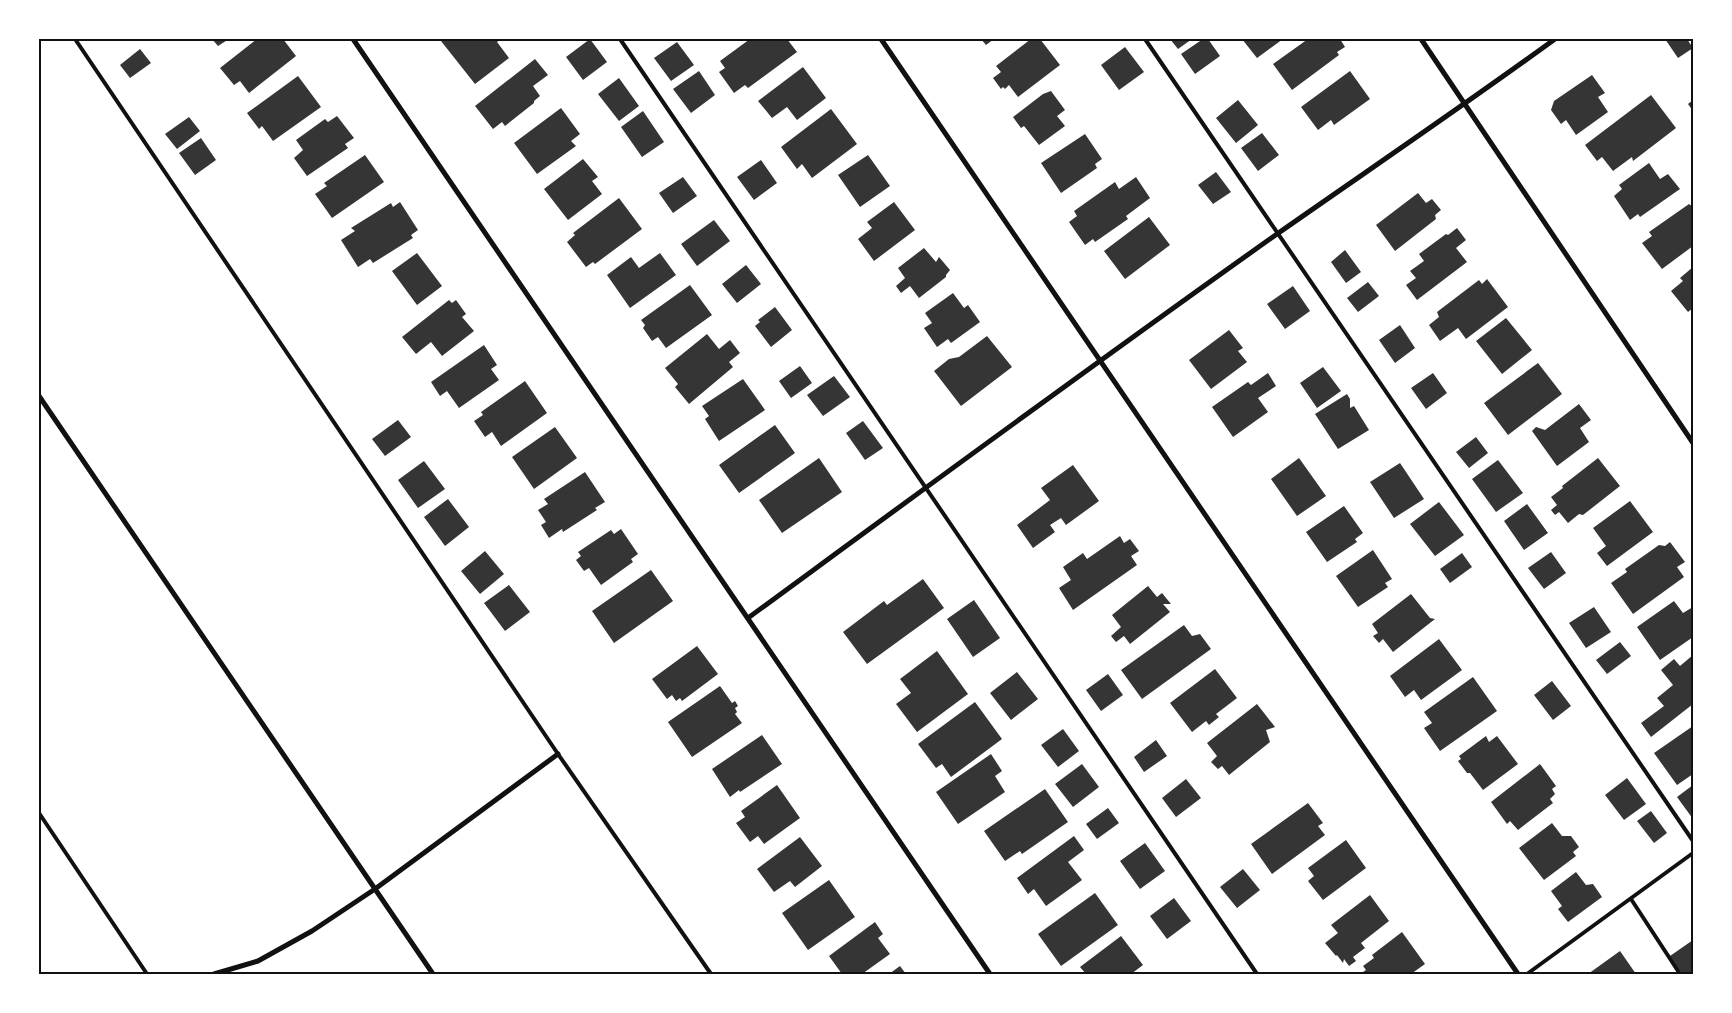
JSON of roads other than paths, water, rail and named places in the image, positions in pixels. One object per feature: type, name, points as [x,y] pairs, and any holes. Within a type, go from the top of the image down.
[{"type":"street","points":[[353,39],[990,974]]},
{"type":"street","points":[[881,39],[1518,974]]},
{"type":"street","points":[[1421,39],[1693,442]]},
{"type":"street","points":[[748,618],[1278,233],[1465,105],[1554,39]]},
{"type":"street","points":[[39,396],[433,974]]},
{"type":"street","points":[[214,974],[258,960],[312,931],[375,889],[558,754]]},
{"type":"lane","points":[[74,39],[558,754],[712,974]]},
{"type":"lane","points":[[620,39],[1257,974]]},
{"type":"lane","points":[[1145,39],[1693,841]]},
{"type":"lane","points":[[39,813],[147,974]]},
{"type":"lane","points":[[1527,974],[1693,853]]},
{"type":"lane","points":[[1631,899],[1680,974]]}]
